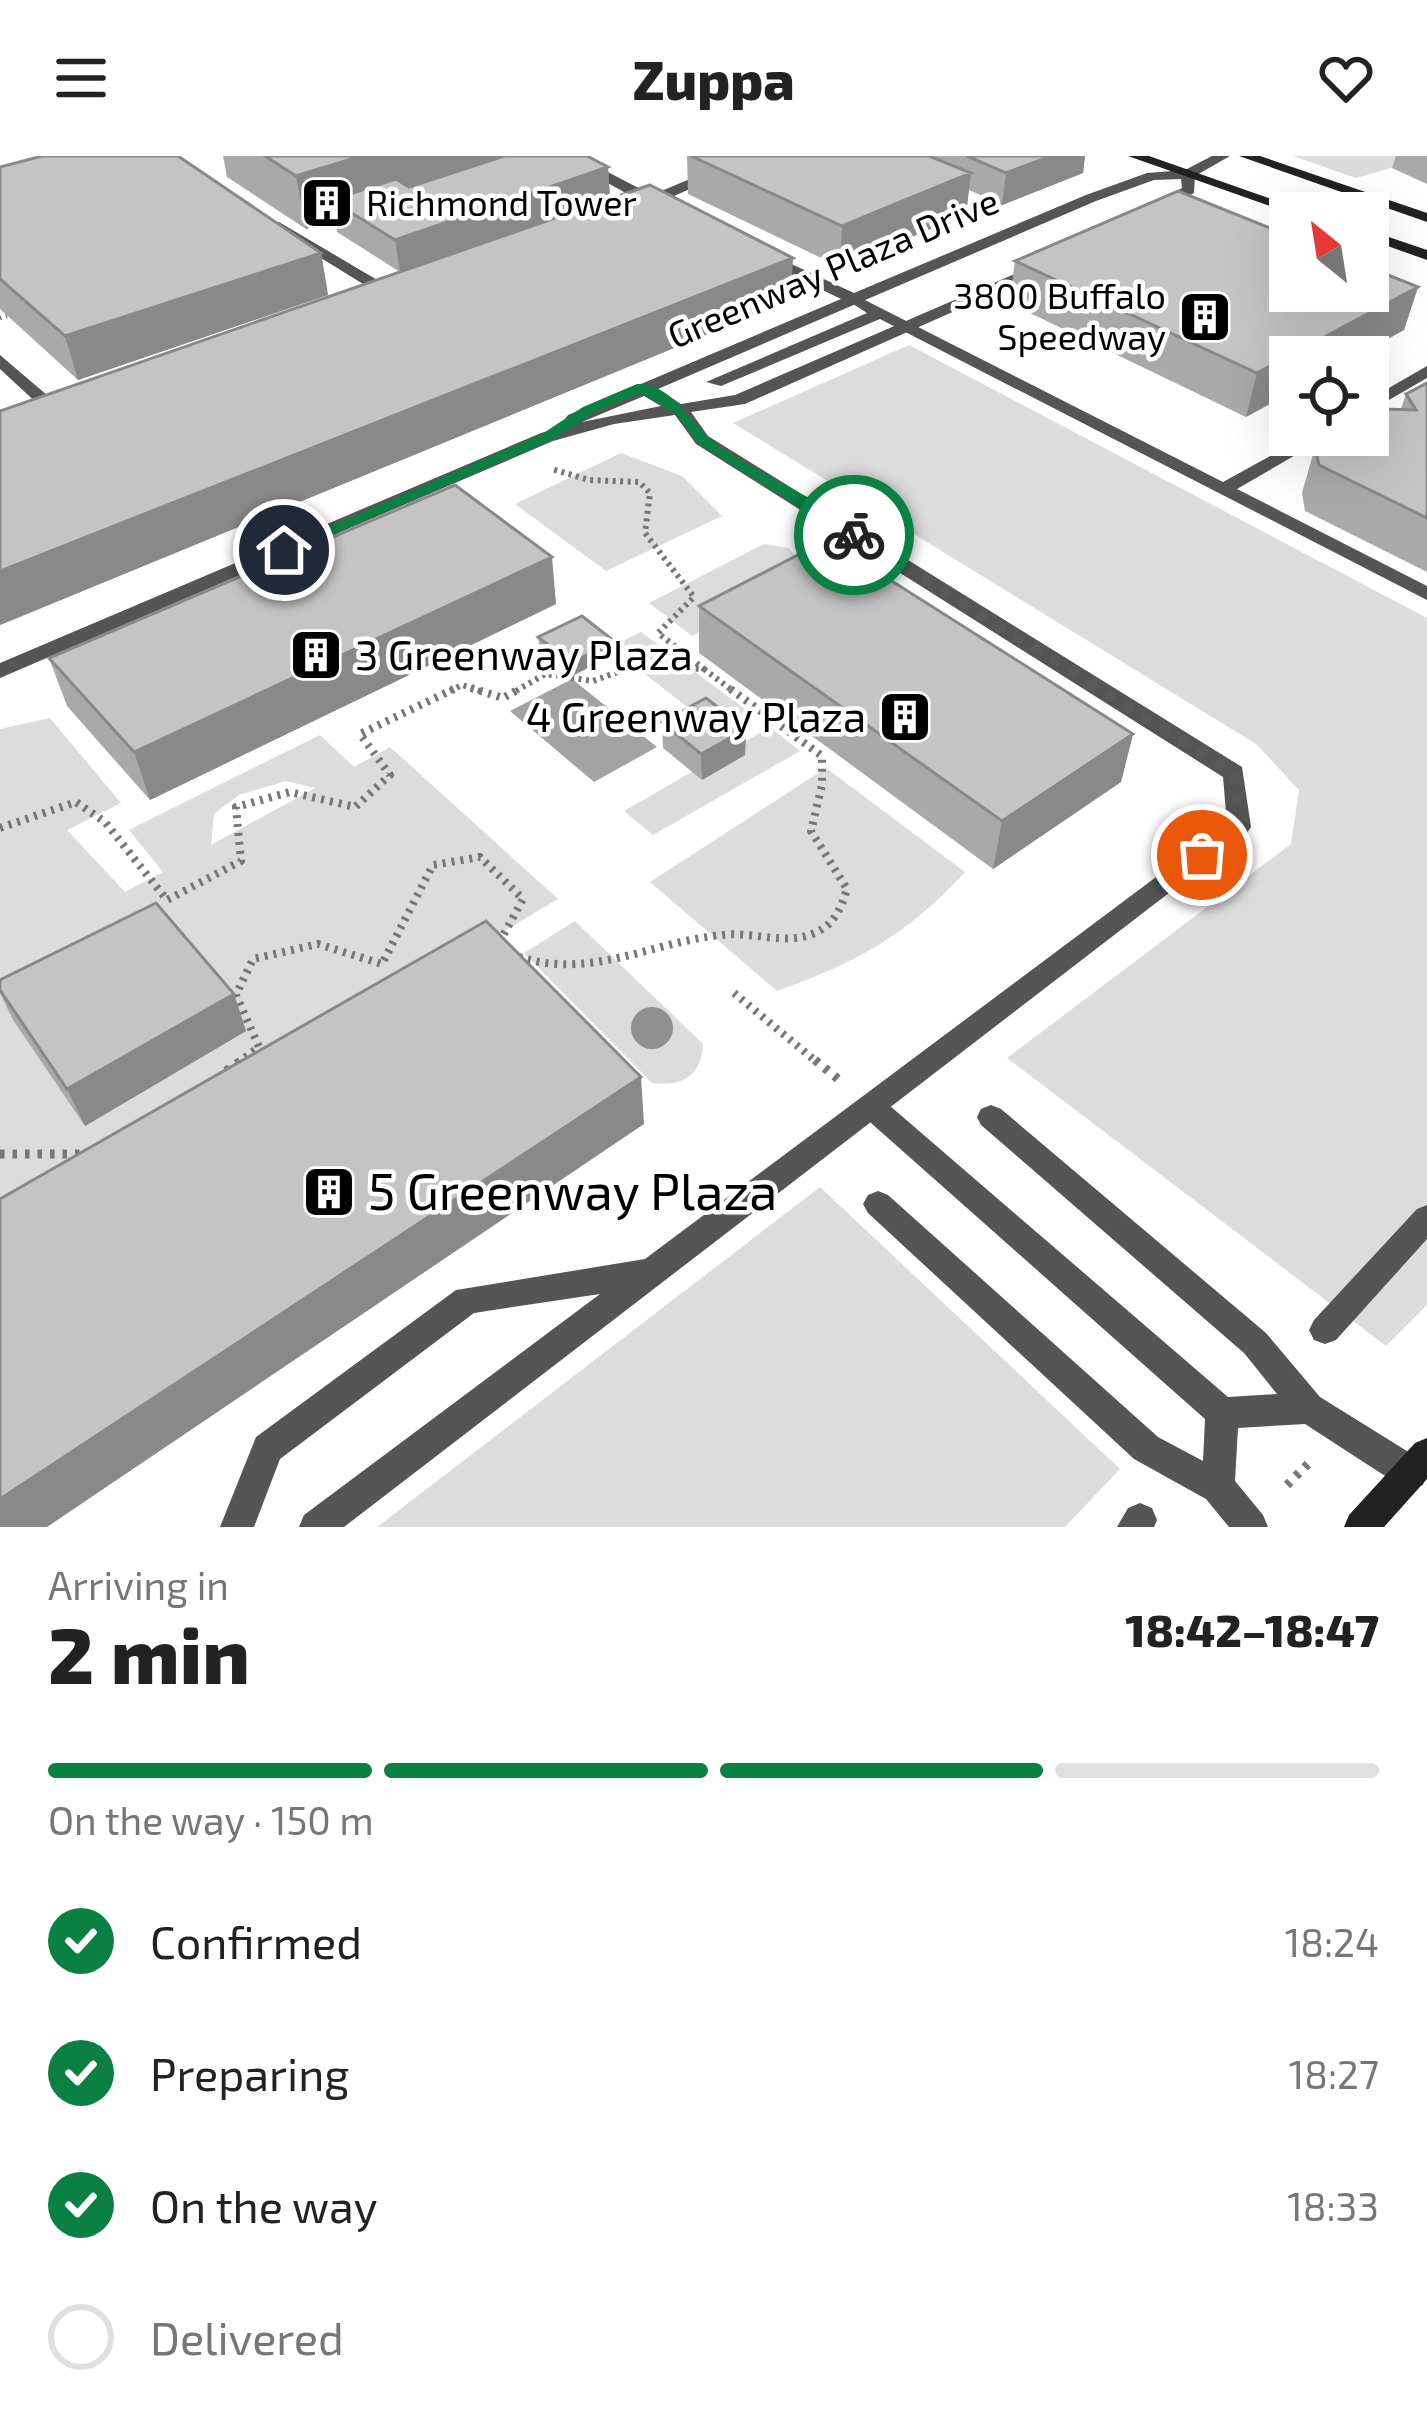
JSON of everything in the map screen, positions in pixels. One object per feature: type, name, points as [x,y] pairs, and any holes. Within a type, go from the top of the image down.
[{"type":"main road","points":[[1136,156],[1269,201]]},
{"type":"main road","points":[[1246,156],[1427,218]]},
{"type":"main road","points":[[1389,241],[1427,255]]},
{"type":"main road","points":[[1361,1527],[1419,1464]]},
{"type":"street","points":[[566,156],[674,212]]},
{"type":"street","points":[[632,215],[709,167],[756,156]]},
{"type":"street","name":"Greenway Plaza Drive","points":[[547,437],[588,410],[1090,198],[1152,176],[1187,174],[1223,156]]},
{"type":"street","name":"Greenway Plaza Drive","points":[[1148,219],[1164,202],[1189,190],[1187,174]]},
{"type":"street","points":[[260,214],[395,297]]},
{"type":"street","points":[[756,253],[1427,594]]},
{"type":"street","name":"Greenway Plaza Drive","points":[[547,437],[613,419],[739,400],[1061,259]]},
{"type":"street","points":[[373,305],[417,289]]},
{"type":"street","points":[[715,382],[880,313]]},
{"type":"street","points":[[0,360],[64,418]]},
{"type":"street","points":[[1389,394],[1427,371]]},
{"type":"street","name":"Greenway Plaza Drive","points":[[642,387],[682,412],[702,440],[1234,773],[1239,826],[872,1107]]},
{"type":"street","points":[[42,426],[86,410]]},
{"type":"street","points":[[0,671],[92,633],[181,615],[284,571],[325,553],[357,519],[547,437]]},
{"type":"street","points":[[1222,490],[1283,456]]},
{"type":"street","points":[[316,1527],[872,1107],[1222,1413],[1310,1408]]},
{"type":"street","points":[[991,1117],[1255,1343],[1310,1408],[1419,1464]]},
{"type":"street","points":[[878,1204],[1146,1448],[1218,1487],[1252,1527]]},
{"type":"street","points":[[1325,1330],[1427,1218]]},
{"type":"street","points":[[237,1527],[268,1448],[467,1300],[653,1271]]},
{"type":"street","points":[[1218,1487],[1222,1413]]},
{"type":"path","points":[[215,1079],[259,1047],[236,995],[253,958],[318,944],[382,964],[433,865],[480,856],[523,899],[497,947],[536,965],[606,968],[660,948],[727,934],[788,940],[816,933],[838,916],[848,889],[811,831],[822,785],[822,756],[658,633],[694,597],[645,533],[650,494],[639,482],[589,480],[550,468]]},
{"type":"path","points":[[0,828],[46,808],[76,802],[106,822],[166,900],[241,861],[236,807],[290,792],[355,807],[390,775],[360,734],[445,692],[462,685],[503,698],[544,674],[593,681],[634,665],[704,669]]},
{"type":"path","points":[[734,993],[872,1107]]},
{"type":"path","points":[[0,1154],[81,1155],[101,1144]]},
{"type":"path","points":[[1287,1486],[1312,1460]]},
{"type":"shaded area","points":[[1293,156],[1427,156],[1427,158],[1356,178]]},
{"type":"shaded area","points":[[909,345],[1427,618],[1427,1305],[1386,1346],[1007,1058],[1291,844],[1299,790],[1256,744],[733,423]]},
{"type":"shaded area","points":[[621,453],[682,476],[722,516],[606,571],[515,504]]},
{"type":"shaded area","points":[[764,544],[789,548],[807,573],[692,636],[649,603]]},
{"type":"shaded area","points":[[641,632],[749,712],[717,730],[610,647]]},
{"type":"shaded area","points":[[572,679],[657,747],[594,782],[510,711]]},
{"type":"shaded area","points":[[50,718],[121,803],[67,830],[125,892],[163,872],[129,830],[320,735],[354,767],[390,747],[558,899],[0,1232],[0,729]],"holes":[[[286,781],[315,788],[211,845],[214,814],[239,795]]]},
{"type":"shaded area","points":[[770,727],[800,751],[653,835],[624,811]]},
{"type":"shaded area","points":[[826,768],[965,872],[922,914],[879,945],[777,991],[650,882]]},
{"type":"shaded area","points":[[575,921],[703,1044],[699,1064],[689,1077],[652,1083],[524,953]]},
{"type":"shaded area","points":[[820,1187],[1120,1469],[1065,1527],[377,1527]]},
{"type":"building","points":[[42,156],[178,156],[321,253],[65,336],[0,279],[0,167]]},
{"type":"building","points":[[265,156],[361,156],[296,176]]},
{"type":"building","points":[[504,156],[587,156],[608,167],[395,240],[331,200],[396,179],[409,187]]},
{"type":"building","points":[[691,156],[929,156],[971,173],[842,226]]},
{"type":"building","points":[[967,156],[1051,156],[1006,173]]},
{"type":"building","points":[[650,185],[793,258],[0,571],[0,411]]},
{"type":"building","points":[[1178,191],[1269,228],[1269,312],[1371,312],[1326,336],[1269,336],[1269,367],[1257,373],[1015,261]]},
{"type":"building","points":[[1389,275],[1418,287],[1389,302]]},
{"type":"building","points":[[1427,383],[1427,518],[1319,465],[1317,456],[1389,456],[1389,409],[1416,410],[1406,394]]},
{"type":"building","points":[[455,485],[552,557],[134,752],[49,658]]},
{"type":"building","name":"4 Greenway Plaza","points":[[827,540],[1133,734],[1002,821],[699,606]]},
{"type":"building","points":[[582,616],[614,641],[571,663],[538,637]]},
{"type":"building","points":[[706,698],[746,729],[701,754],[662,722]]},
{"type":"building","points":[[156,903],[234,994],[67,1089],[0,990],[0,980]]},
{"type":"building","name":"5 Greenway Plaza","points":[[486,921],[641,1077],[0,1499],[0,1199]]},
{"type":"way so far","points":[[854,535],[1234,773],[1239,826],[1202,855]]},
{"type":"place","name":"Richmond Tower","points":[[327,203]]},
{"type":"place","name":"3800 Buffalo Speedway","points":[[1205,317]]},
{"type":"place","name":"3 Greenway Plaza","points":[[316,655]]},
{"type":"place","name":"4 Greenway Plaza","points":[[905,717]]},
{"type":"place","name":"5 Greenway Plaza","points":[[329,1192]]},
{"type":"route","points":[[284,550],[547,437],[588,410],[642,387],[682,412],[702,440],[854,535]]}]
